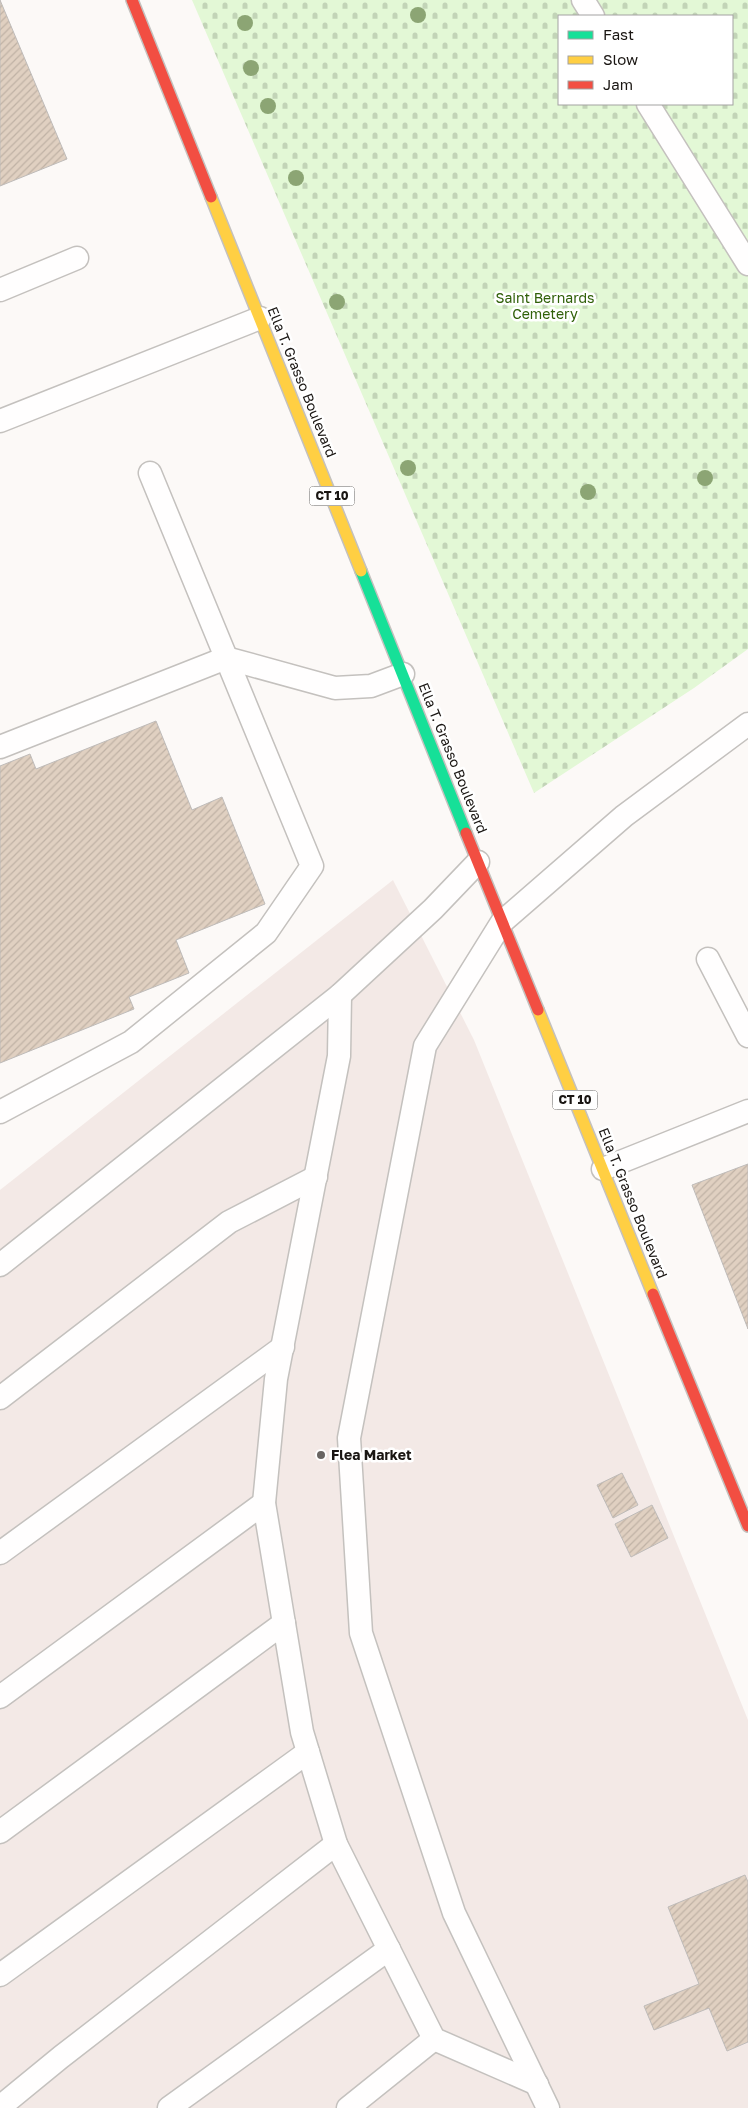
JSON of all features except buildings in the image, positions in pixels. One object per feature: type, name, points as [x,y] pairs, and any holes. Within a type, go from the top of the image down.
[{"type":"main road","name":"Ella T. Grasso Boulevard","points":[[132,0],[502,922],[748,1526]]},
{"type":"lane","points":[[582,0],[592,15]]},
{"type":"lane","points":[[649,105],[748,264]]},
{"type":"lane","points":[[0,290],[77,258]]},
{"type":"lane","points":[[0,421],[260,318]]},
{"type":"lane","points":[[0,1112],[131,1042],[266,934],[312,866],[150,473]]},
{"type":"lane","points":[[0,748],[226,658],[335,688],[371,686],[402,674]]},
{"type":"lane","points":[[548,2108],[454,1913],[361,1633],[349,1438],[425,1046],[502,922],[624,816],[748,724]]},
{"type":"lane","points":[[0,1265],[340,995],[433,909],[478,862]]},
{"type":"lane","points":[[708,959],[748,1036]]},
{"type":"lane","points":[[340,995],[339,1056],[276,1379],[264,1503],[302,1732],[336,1844],[434,2039],[537,2084]]},
{"type":"lane","points":[[603,1169],[748,1111]]},
{"type":"lane","points":[[0,1398],[229,1222],[316,1177]]},
{"type":"lane","points":[[0,1554],[283,1347]]},
{"type":"lane","points":[[0,1697],[264,1503]]},
{"type":"lane","points":[[0,1832],[284,1623]]},
{"type":"lane","points":[[0,1975],[308,1752]]},
{"type":"lane","points":[[0,2107],[61,2057],[336,1844]]},
{"type":"lane","points":[[169,2108],[389,1950]]},
{"type":"lane","points":[[348,2108],[434,2039]]},
{"type":"shaded area","name":"Flea Market","points":[[393,880],[474,1040],[748,1720],[748,2108],[0,2108],[0,1190]]},
{"type":"green space","name":"Saint Bernards Cemetery","points":[[192,0],[748,0],[748,649],[694,688],[534,793]]},
{"type":"traffic: fast","points":[[361,571],[466,833]]},
{"type":"traffic: slow","points":[[211,197],[361,571]]},
{"type":"traffic: slow","points":[[538,1010],[653,1294]]},
{"type":"traffic: jam","points":[[132,0],[211,197]]},
{"type":"traffic: jam","points":[[466,833],[538,1010]]},
{"type":"traffic: jam","points":[[653,1294],[748,1526]]},
{"type":"place","name":"Flea Market","points":[[321,1455]]}]
